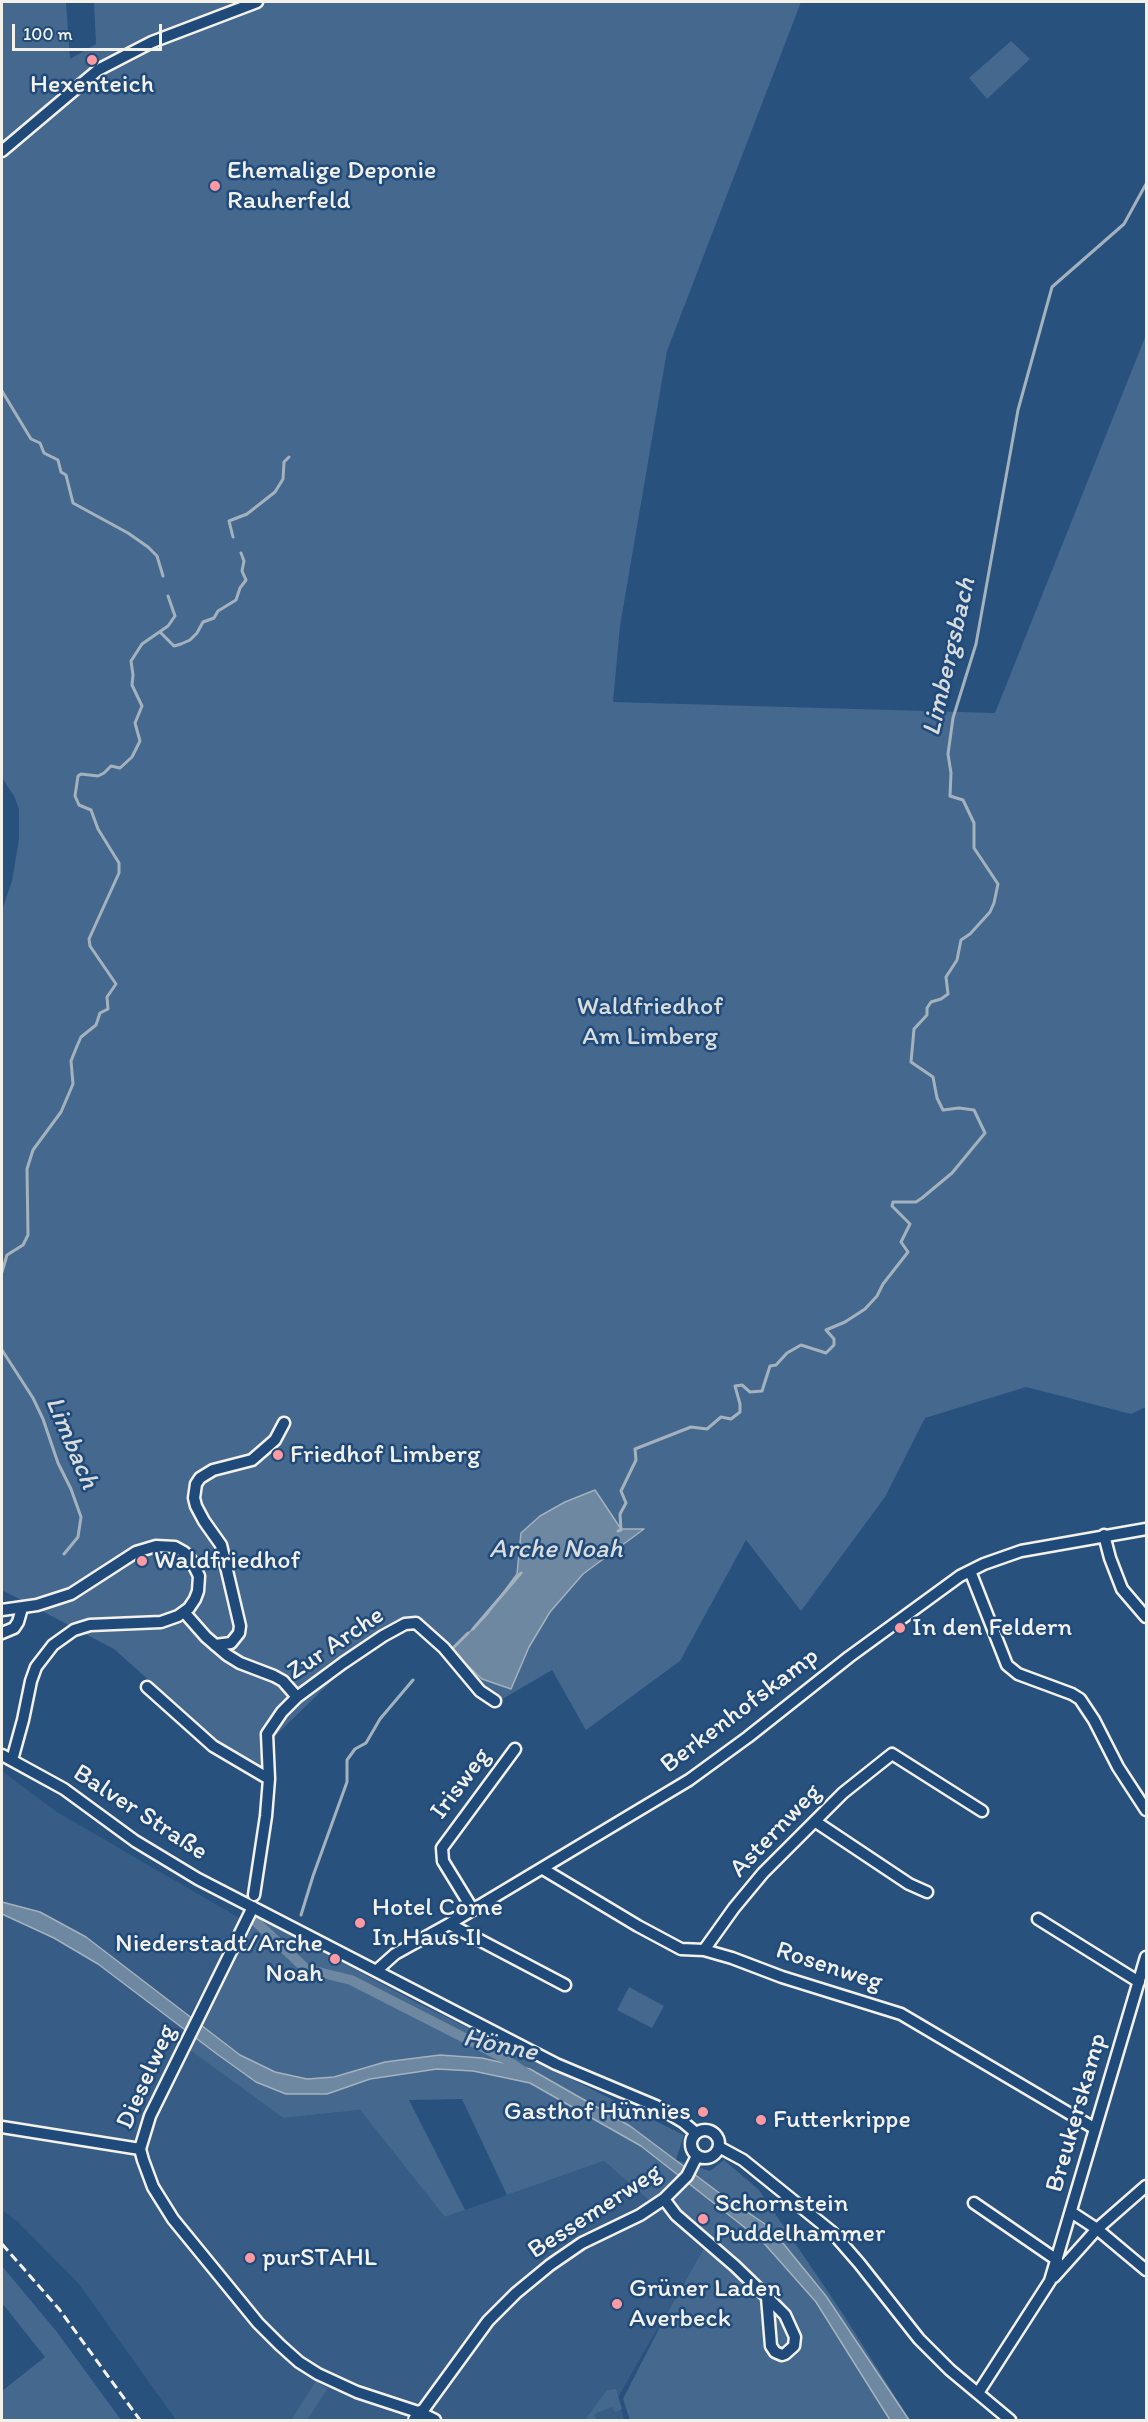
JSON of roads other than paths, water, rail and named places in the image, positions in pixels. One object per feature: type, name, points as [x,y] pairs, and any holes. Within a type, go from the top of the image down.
[{"type":"street","points":[[2,151],[98,70],[152,42],[257,2]]},
{"type":"street","points":[[215,1645],[231,1643],[239,1633],[240,1626],[221,1545],[196,1506],[194,1498],[196,1484],[200,1478],[214,1469],[252,1460],[275,1440],[284,1424]]},
{"type":"street","name":"Berkenhofskamp","points":[[376,1971],[395,1954],[543,1869],[689,1780],[858,1650],[938,1591],[970,1571],[1021,1551],[1146,1529]]},
{"type":"street","points":[[1104,1535],[1122,1589],[1146,1617]]},
{"type":"street","points":[[2,1610],[37,1605],[72,1594],[136,1552],[151,1547],[165,1546],[184,1552],[199,1576],[200,1584],[195,1599],[184,1612],[161,1622],[90,1625],[74,1630],[52,1645],[36,1667],[31,1681],[24,1720],[12,1760]]},
{"type":"street","points":[[970,1571],[1006,1665],[1018,1674],[1080,1699],[1094,1720],[1118,1767],[1146,1810]]},
{"type":"street","points":[[2,1633],[14,1628],[22,1608]]},
{"type":"street","points":[[184,1612],[215,1645],[240,1663],[283,1681],[297,1697]]},
{"type":"street","name":"Zur Arche","points":[[254,1895],[269,1779],[267,1734],[282,1712],[297,1697],[383,1636],[416,1623],[444,1647],[480,1691],[495,1701]]},
{"type":"street","points":[[147,1687],[213,1746],[269,1779]]},
{"type":"street","name":"Irisweg","points":[[473,1910],[443,1862],[442,1848],[515,1749]]},
{"type":"street","name":"Asternweg","points":[[704,1950],[763,1873],[843,1793],[892,1754],[982,1811]]},
{"type":"street","name":"Balver Straße","points":[[2,1755],[64,1789],[166,1862],[556,2064],[656,2106],[683,2122],[696,2133]]},
{"type":"street","points":[[816,1822],[909,1884],[927,1892]]},
{"type":"street","name":"Rosenweg","points":[[543,1869],[681,1949],[704,1950],[901,2014],[1094,2128]]},
{"type":"street","name":"Dieselweg","points":[[253,1908],[150,2116],[140,2149],[153,2187],[172,2219],[258,2323],[299,2362],[335,2382],[418,2417],[435,2421]]},
{"type":"street","points":[[1038,1919],[1139,1982]]},
{"type":"street","points":[[449,1924],[565,1985]]},
{"type":"street","name":"Breukerskamp","points":[[1050,2281],[1146,1958]]},
{"type":"street","points":[[2,2127],[140,2149]]},
{"type":"street","points":[[703,2130],[713,2132],[719,2141],[719,2147],[712,2156],[696,2158],[691,2141],[696,2133],[703,2130]]},
{"type":"street","points":[[719,2147],[742,2160],[832,2232],[860,2263],[919,2339],[1010,2421]]},
{"type":"street","name":"Bessemerweg","points":[[418,2417],[488,2321],[523,2287],[582,2243],[640,2215],[664,2199],[687,2176],[696,2158]]},
{"type":"street","name":"Breukerskamp","points":[[978,2393],[1050,2281],[1097,2229],[1146,2186]]},
{"type":"street","points":[[664,2199],[684,2222],[735,2266],[767,2296],[785,2315],[794,2332],[794,2346],[782,2355],[775,2352],[771,2346],[767,2296]]},
{"type":"street","points":[[974,2203],[1057,2260]]},
{"type":"street","points":[[1071,2212],[1097,2229],[1146,2270]]},
{"type":"water","name":"Arche Noah","points":[[595,1490],[621,1529],[644,1529],[583,1574],[550,1612],[529,1647],[511,1689],[482,1679],[451,1650],[486,1616],[517,1574],[521,1533],[540,1516],[565,1502]]},
{"type":"water","points":[[2,1902],[40,1912],[86,1937],[240,2055],[275,2072],[307,2079],[334,2077],[385,2062],[440,2055],[482,2058],[530,2069],[630,2126],[765,2224],[826,2296],[909,2420],[890,2420],[816,2302],[762,2241],[641,2146],[530,2083],[473,2071],[437,2069],[370,2079],[327,2094],[286,2094],[256,2082],[98,1964],[54,1938],[2,1914]]},
{"type":"waterway","name":"Limbergsbach","points":[[618,1531],[621,1530],[620,1514],[626,1503],[621,1491],[636,1460],[635,1449],[691,1427],[707,1429],[721,1417],[731,1419],[740,1412],[735,1386],[742,1385],[750,1392],[762,1391],[770,1366],[776,1365],[787,1353],[801,1345],[826,1353],[834,1345],[834,1339],[826,1330],[845,1322],[865,1309],[908,1252],[901,1242],[910,1224],[892,1206],[893,1202],[916,1202],[922,1198],[952,1173],[985,1133],[974,1110],[959,1108],[943,1110],[937,1098],[933,1077],[911,1062],[914,1029],[927,1015],[927,1008],[931,1002],[948,994],[946,977],[957,960],[961,940],[970,934],[990,912],[998,884],[974,848],[974,823],[963,800],[950,796],[951,773],[948,754],[953,718],[976,644],[1018,410],[1052,287],[1124,224],[1146,184]]},
{"type":"waterway","name":"Limbach","points":[[2,391],[31,439],[40,443],[44,453],[58,460],[61,472],[66,475],[73,503],[128,533],[148,547],[157,556],[163,576]]},
{"type":"waterway","points":[[233,537],[229,521],[247,514],[275,492],[283,479],[284,462],[289,457]]},
{"type":"waterway","points":[[160,632],[174,646],[181,644],[190,640],[203,622],[214,618],[218,611],[236,600],[246,580],[242,571],[244,561],[241,553]]},
{"type":"waterway","name":"Limbach","points":[[2,1272],[7,1255],[23,1245],[28,1235],[27,1169],[33,1150],[61,1112],[73,1084],[71,1061],[77,1046],[81,1037],[96,1025],[100,1013],[108,1009],[107,997],[116,984],[90,946],[89,939],[119,873],[119,863],[98,829],[91,810],[79,805],[75,796],[78,776],[81,774],[98,776],[111,766],[120,768],[132,757],[140,741],[135,723],[142,706],[132,685],[131,661],[142,644],[168,626],[175,616],[168,596]]},
{"type":"waterway","name":"Limbach","points":[[2,1350],[33,1398],[43,1419],[58,1463],[81,1517],[78,1537],[64,1554]]},
{"type":"waterway","name":"Limbergsbach","points":[[473,1629],[521,1573]]},
{"type":"waterway","name":"Limbergsbach","points":[[451,1650],[468,1633]]},
{"type":"waterway","name":"Limbergsbach","points":[[301,1915],[347,1782],[347,1760],[355,1749],[366,1743],[380,1719],[413,1680]]},
{"type":"waterway","name":"Hönne","points":[[255,1921],[306,1969],[351,1980],[504,2058],[527,2074]]},
{"type":"railway","points":[[2,2244],[59,2309],[140,2420]]},
{"type":"place","name":"Hexenteich","points":[[92,60]]},
{"type":"place","name":"Ehemalige Deponie Rauherfeld","points":[[215,186]]},
{"type":"place","name":"Friedhof Limberg","points":[[278,1455]]},
{"type":"place","name":"Waldfriedhof","points":[[142,1561]]},
{"type":"place","name":"In den Feldern","points":[[900,1628]]},
{"type":"place","name":"Hotel Come In Haus II","points":[[360,1923]]},
{"type":"place","name":"Niederstadt/Arche Noah","points":[[335,1959]]},
{"type":"place","name":"Gasthof Hünnies","points":[[703,2112]]},
{"type":"place","name":"Futterkrippe","points":[[761,2120]]},
{"type":"place","name":"Schornstein Puddelhammer","points":[[703,2219]]},
{"type":"place","name":"purSTAHL","points":[[250,2258]]},
{"type":"place","name":"Grüner Laden Averbeck","points":[[617,2304]]},
{"type":"park label","name":"Waldfriedhof Am Limberg","points":[[650,1022]]}]
